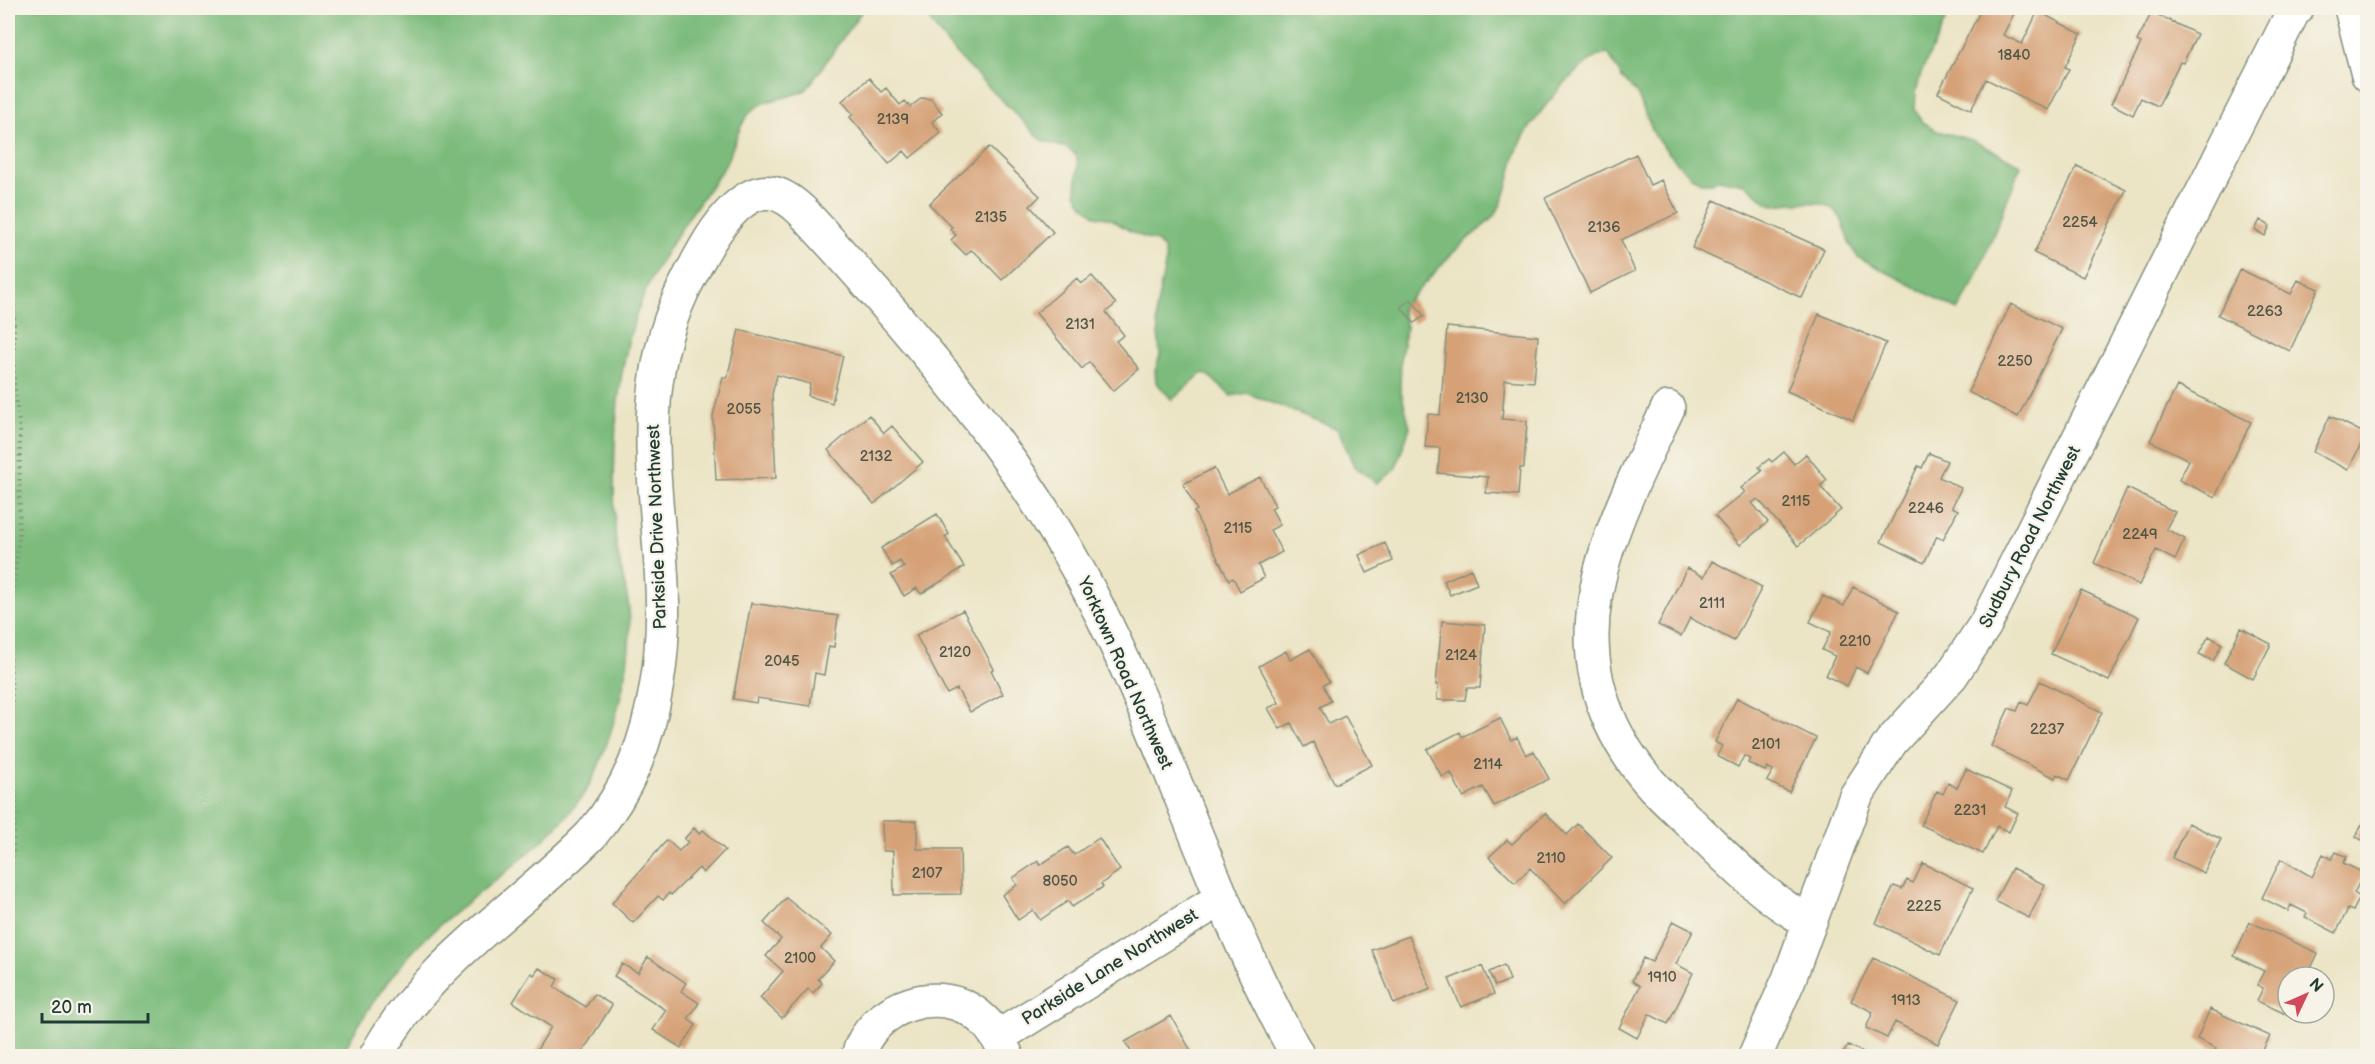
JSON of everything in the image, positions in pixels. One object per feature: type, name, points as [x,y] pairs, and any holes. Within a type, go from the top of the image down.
[{"type":"street","name":"Sudbury Road Northwest","points":[[1755,1056],[1779,1006],[1856,796],[1891,742],[1952,676],[1986,625],[2293,12],[2298,8]]},
{"type":"street","points":[[2351,8],[2367,75]]},
{"type":"street","name":"Yorktown Road Northwest","points":[[773,192],[790,200],[802,211],[926,354],[989,431],[1041,509],[1087,586],[1122,658],[1254,971],[1298,1056]]},
{"type":"street","name":"Parkside Drive Northwest","points":[[376,1056],[399,1018],[432,979],[591,835],[610,811],[633,772],[648,729],[661,650],[662,600],[651,451],[655,383],[662,343],[682,291],[726,219],[749,196],[773,192]]},
{"type":"street","points":[[1668,408],[1620,510],[1604,555],[1596,593],[1592,633],[1593,665],[1600,693],[1623,745],[1657,790],[1757,885],[1793,913],[1810,922]]},
{"type":"street","name":"Parkside Lane Northwest","points":[[1002,1047],[1222,898]]},
{"type":"street","points":[[858,1056],[861,1045],[873,1026],[890,1012],[911,1003],[936,1000],[959,1005],[980,1017],[1002,1047]]},
{"type":"path","points":[[8,270],[14,297],[14,381],[20,432],[19,539],[9,623],[16,807],[8,917]]},
{"type":"green space","points":[[8,8],[864,8],[807,89],[766,102],[748,115],[722,170],[673,241],[643,296],[624,360],[614,463],[615,530],[629,609],[630,641],[623,688],[615,719],[594,776],[559,825],[418,946],[382,990],[341,1056],[8,1056]]},
{"type":"green space","points":[[925,8],[1951,8],[1921,73],[1915,108],[1922,122],[1937,131],[1972,140],[2021,165],[1975,281],[1958,310],[1858,257],[1850,245],[1838,214],[1823,204],[1803,202],[1774,205],[1768,203],[1744,184],[1718,179],[1711,183],[1703,183],[1691,177],[1655,136],[1637,94],[1622,78],[1608,53],[1597,57],[1570,78],[1533,123],[1518,148],[1507,189],[1496,213],[1462,244],[1401,307],[1406,327],[1401,356],[1400,388],[1410,427],[1395,470],[1377,483],[1354,466],[1338,429],[1247,393],[1231,396],[1208,375],[1202,373],[1172,400],[1156,382],[1155,371],[1160,355],[1156,310],[1166,260],[1164,249],[1157,242],[1133,233],[1111,219],[1096,216],[1082,204],[1076,192],[1078,164],[1076,155],[1067,148],[1043,141],[1036,135],[956,54],[931,21]]},
{"type":"building","points":[[1982,8],[2017,8],[2003,35],[2022,44],[2038,11],[2081,34],[2065,67],[2069,69],[2048,110],[1986,79],[1971,110],[1938,93]]},
{"type":"building","points":[[2152,12],[2197,34],[2158,106],[2141,98],[2133,115],[2111,104],[2141,43],[2137,41]]},
{"type":"building","points":[[869,78],[881,92],[886,88],[900,105],[905,101],[910,107],[922,98],[931,99],[942,113],[932,122],[941,133],[910,158],[904,151],[889,164],[850,117],[853,114],[842,101]]},
{"type":"building","points":[[989,147],[1040,196],[1030,206],[1053,232],[1002,280],[978,255],[971,250],[966,255],[951,240],[956,235],[950,229],[952,227],[929,204]]},
{"type":"building","points":[[1636,154],[1650,185],[1661,180],[1678,213],[1621,240],[1635,271],[1590,293],[1545,198]]},
{"type":"building","points":[[2077,166],[2126,190],[2083,277],[2034,253]]},
{"type":"building","points":[[1714,200],[1824,249],[1802,298],[1692,248]]},
{"type":"building","points":[[2260,220],[2270,226],[2265,236],[2255,230]]},
{"type":"building","points":[[2240,269],[2291,294],[2298,280],[2318,289],[2290,351],[2218,315]]},
{"type":"building","points":[[1092,276],[1116,304],[1106,312],[1124,335],[1116,341],[1139,369],[1113,391],[1089,362],[1082,369],[1036,313],[1077,278],[1081,284]]},
{"type":"building","points":[[1411,299],[1424,316],[1414,323],[1401,307]]},
{"type":"building","points":[[2011,304],[2062,329],[2018,417],[1968,392]]},
{"type":"building","points":[[1819,314],[1886,343],[1853,420],[1787,391]]},
{"type":"building","points":[[1447,327],[1538,336],[1534,382],[1505,380],[1502,419],[1527,421],[1524,468],[1520,468],[1518,495],[1486,493],[1488,477],[1438,473],[1440,448],[1425,447],[1428,414],[1440,415]]},
{"type":"building","points":[[739,330],[843,356],[832,403],[808,396],[810,384],[777,375],[772,394],[776,478],[716,480],[713,416],[723,377],[727,378]]},
{"type":"building","points":[[2177,386],[2251,422],[2215,497],[2179,480],[2189,460],[2150,441]]},
{"type":"building","points":[[869,415],[884,433],[892,426],[923,462],[874,504],[828,450]]},
{"type":"building","points":[[2330,416],[2366,434],[2348,470],[2313,452]]},
{"type":"building","points":[[1784,452],[1794,464],[1806,454],[1827,480],[1820,486],[1841,510],[1798,546],[1758,499],[1752,503],[1768,522],[1740,545],[1715,516],[1745,492],[1741,488],[1762,471],[1759,467],[1769,459],[1772,462]]},
{"type":"building","points":[[1929,453],[1947,461],[1939,477],[1961,488],[1952,507],[1958,510],[1943,539],[1937,536],[1924,563],[1881,542],[1918,466],[1922,468]]},
{"type":"building","points":[[1214,468],[1227,494],[1260,477],[1275,506],[1271,508],[1280,525],[1270,530],[1282,552],[1258,565],[1264,578],[1240,591],[1233,578],[1229,580],[1194,512],[1197,510],[1183,484]]},
{"type":"building","points":[[2127,488],[2175,512],[2166,529],[2185,539],[2175,560],[2156,550],[2139,585],[2094,563]]},
{"type":"building","points":[[937,514],[949,534],[945,537],[964,567],[921,594],[917,588],[904,596],[891,575],[904,567],[900,561],[892,566],[881,548]]},
{"type":"building","points":[[1385,543],[1393,561],[1367,573],[1359,555]]},
{"type":"building","points":[[1712,561],[1762,587],[1734,641],[1690,618],[1681,636],[1658,625],[1687,568],[1704,577]]},
{"type":"building","points":[[1471,569],[1477,584],[1450,595],[1444,581]]},
{"type":"building","points":[[1853,587],[1899,611],[1867,673],[1856,667],[1847,686],[1826,676],[1835,656],[1822,650],[1831,632],[1810,622],[1823,596],[1844,606]]},
{"type":"building","points":[[2081,590],[2139,617],[2109,681],[2051,654]]},
{"type":"building","points":[[751,603],[838,616],[834,647],[829,646],[824,675],[815,673],[810,706],[757,698],[756,703],[733,699]]},
{"type":"building","points":[[963,610],[994,669],[991,670],[1003,694],[970,712],[957,689],[947,694],[916,635]]},
{"type":"building","points":[[1442,621],[1485,625],[1480,688],[1467,688],[1465,700],[1437,700],[1438,685],[1436,685]]},
{"type":"building","points":[[2241,628],[2271,644],[2253,679],[2224,663]]},
{"type":"building","points":[[2209,636],[2222,644],[2213,661],[2199,654]]},
{"type":"building","points":[[1310,649],[1329,682],[1323,685],[1331,701],[1320,707],[1329,724],[1345,716],[1372,765],[1335,784],[1313,742],[1304,747],[1291,723],[1280,729],[1268,708],[1279,703],[1259,666],[1286,651],[1290,660]]},
{"type":"building","points":[[2040,681],[2102,712],[2069,780],[2057,774],[2055,778],[1991,746],[2009,708],[2017,711],[2021,702],[2028,705]]},
{"type":"building","points":[[1737,698],[1816,738],[1789,792],[1767,781],[1773,770],[1767,767],[1765,771],[1748,763],[1750,759],[1744,756],[1738,767],[1717,756],[1722,746],[1715,742]]},
{"type":"building","points":[[1500,718],[1511,740],[1517,737],[1526,755],[1534,751],[1549,779],[1494,806],[1483,787],[1463,797],[1451,773],[1442,777],[1427,749],[1460,732],[1462,737]]},
{"type":"building","points":[[1966,769],[2012,791],[2005,807],[2018,813],[2009,832],[1997,826],[1983,854],[1921,825],[1937,791],[1943,794],[1948,783],[1957,788]]},
{"type":"building","points":[[2368,811],[2368,843],[2356,837]]},
{"type":"building","points":[[1545,813],[1567,835],[1578,824],[1612,858],[1565,904],[1530,868],[1515,883],[1489,857],[1507,840],[1512,844]]},
{"type":"building","points":[[882,821],[917,821],[917,849],[960,849],[961,894],[894,895],[893,851],[883,851]]},
{"type":"building","points":[[2188,823],[2221,839],[2204,873],[2172,858]]},
{"type":"building","points":[[694,828],[699,834],[703,830],[725,850],[703,873],[699,868],[671,895],[669,893],[663,900],[658,896],[633,923],[612,903],[667,840],[679,851],[688,842],[684,839]]},
{"type":"building","points":[[1099,838],[1120,870],[1101,884],[1103,887],[1072,907],[1068,901],[1040,920],[1033,910],[1018,920],[1002,895],[1017,885],[1013,878],[1038,861],[1040,865],[1068,847],[1074,855]]},
{"type":"building","points":[[2336,852],[2347,857],[2343,863],[2364,873],[2354,893],[2360,897],[2353,911],[2348,909],[2336,933],[2305,917],[2307,913],[2291,905],[2288,911],[2262,898],[2281,859],[2312,877],[2323,854],[2332,859]]},
{"type":"building","points":[[1923,863],[1973,888],[1940,955],[1876,923],[1894,886],[1902,889],[1907,880],[1913,883]]},
{"type":"building","points":[[2012,868],[2045,885],[2029,918],[1995,901]]},
{"type":"building","points":[[786,898],[832,935],[821,948],[834,961],[818,979],[822,983],[813,993],[808,989],[782,1018],[760,998],[783,971],[766,956],[781,939],[764,923]]},
{"type":"building","points":[[1673,921],[1693,931],[1676,964],[1693,973],[1668,1024],[1649,1014],[1637,1038],[1619,1028],[1640,986],[1632,981],[1643,958],[1652,962]]},
{"type":"building","points":[[2250,922],[2318,953],[2312,965],[2276,965],[2276,1010],[2257,1001],[2263,988],[2257,985],[2264,971],[2234,956]]},
{"type":"building","points":[[1409,936],[1431,989],[1394,1004],[1372,950]]},
{"type":"building","points":[[648,957],[686,983],[681,991],[699,1003],[688,1019],[696,1025],[681,1048],[653,1030],[666,1010],[614,976],[622,964],[638,973]]},
{"type":"building","points":[[1873,958],[1960,1000],[1938,1044],[1895,1022],[1887,1038],[1866,1028],[1873,1012],[1851,1001]]},
{"type":"building","points":[[1504,965],[1510,980],[1495,986],[1489,972]]},
{"type":"building","points":[[1482,966],[1494,994],[1461,1007],[1449,979]]},
{"type":"building","points":[[539,968],[558,979],[554,987],[586,1007],[594,994],[612,1005],[580,1056],[533,1056],[551,1027],[513,1002],[531,973],[534,975]]},
{"type":"building","points":[[2210,1009],[2270,1036],[2260,1056],[2212,1056],[2216,1048],[2197,1039]]},
{"type":"building","points":[[1171,1016],[1194,1056],[1134,1056],[1125,1042]]},
{"type":"building","points":[[1848,1045],[1871,1056],[1842,1056]]}]
